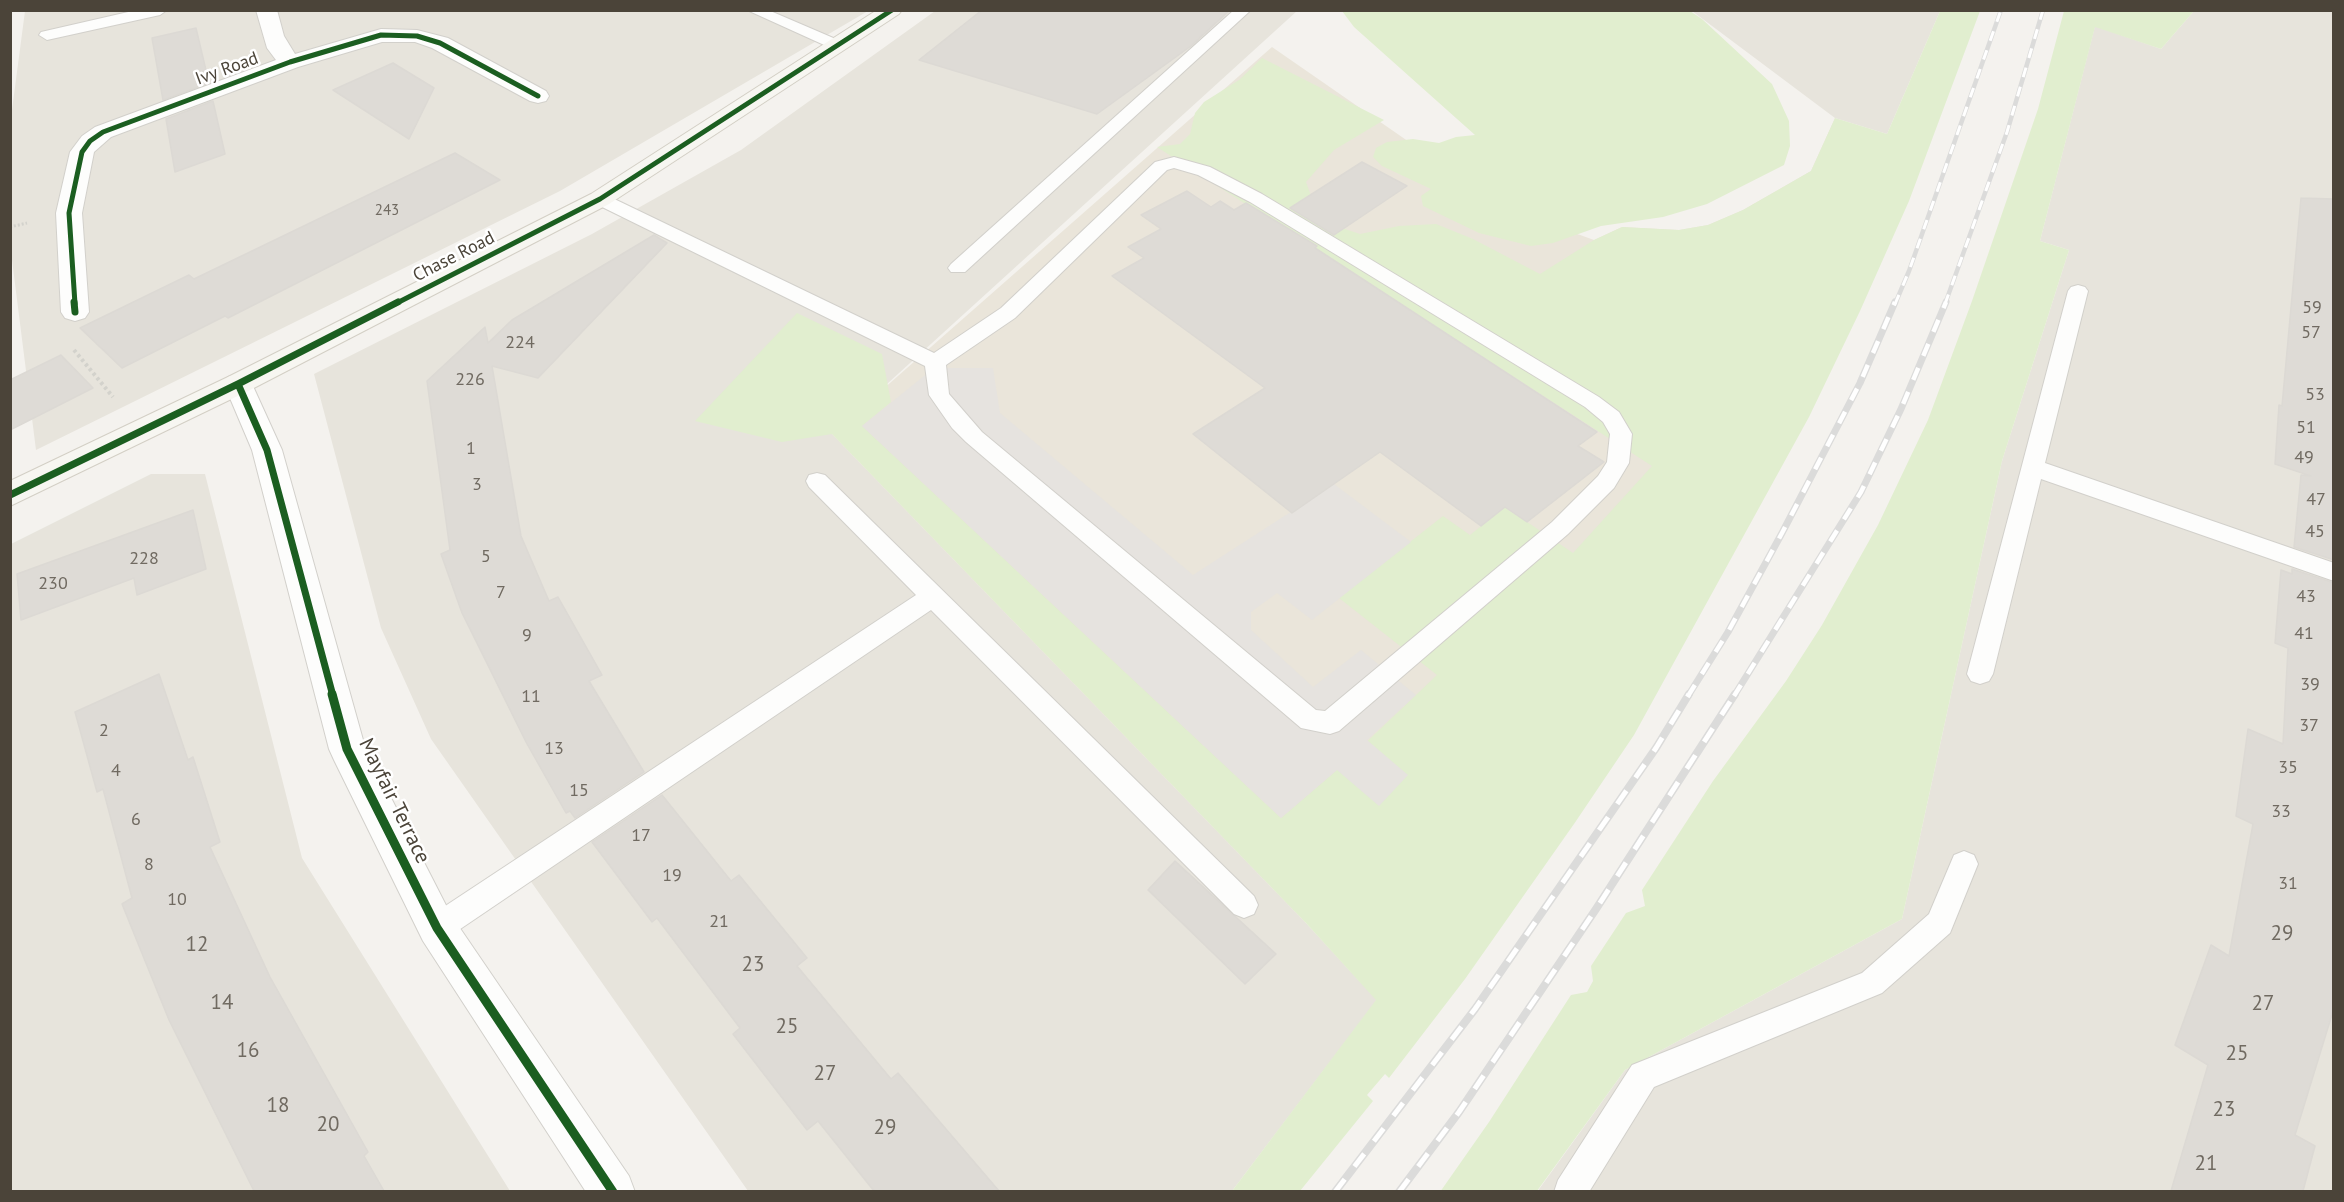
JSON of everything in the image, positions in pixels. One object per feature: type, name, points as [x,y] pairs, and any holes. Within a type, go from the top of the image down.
[{"type":"street","name":"Ivy Road","points":[[266,10],[273,36],[290,62]]},
{"type":"street","name":"Chase Road","points":[[10,495],[238,384],[600,199],[892,10]]},
{"type":"street","name":"Ivy Road","points":[[75,312],[69,213],[82,152],[90,141],[125,122],[290,62],[381,35],[400,34],[440,44],[538,96]]},
{"type":"street","name":"Mayfair Terrace","points":[[238,384],[267,450],[347,749],[436,928],[613,1191]]},
{"type":"lane","points":[[47,35],[160,10]]},
{"type":"lane","points":[[753,10],[839,46]]},
{"type":"lane","points":[[958,268],[1244,10]]},
{"type":"lane","points":[[1174,162],[1204,171],[1256,198],[1592,402],[1611,417],[1621,434],[1621,447],[1618,463],[1606,482],[1560,528],[1330,723],[1320,722],[1311,720],[974,437],[939,395],[935,362],[1008,313],[1161,166],[1174,162]]},
{"type":"lane","points":[[600,199],[935,362]]},
{"type":"lane","points":[[1980,674],[2078,291]]},
{"type":"lane","points":[[2034,468],[2334,572]]},
{"type":"lane","points":[[818,481],[1244,905]]},
{"type":"lane","points":[[436,928],[933,596]]},
{"type":"lane","points":[[1570,1191],[1643,1076],[1872,983],[1940,923],[1964,864]]},
{"type":"path","points":[[75,312],[74,351],[114,398],[136,434]]},
{"type":"shaded area","points":[[25,11],[868,11],[560,191],[36,450],[11,252],[10,125]]},
{"type":"shaded area","points":[[935,11],[1297,11],[832,434],[1305,922],[1377,1000],[1232,1191],[748,1191],[431,739],[381,628],[314,374],[592,234],[741,150]]},
{"type":"shaded area","points":[[1692,11],[1940,11],[1887,134],[1835,118]]},
{"type":"shaded area","points":[[2194,11],[2333,11],[2333,1191],[1537,1192],[1625,1070],[1902,919],[2002,461],[2069,250],[2040,241],[2095,26],[2161,49]]},
{"type":"shaded area","points":[[1272,47],[1503,207],[1594,240],[1622,227],[1679,230],[1708,225],[1743,210],[1811,171],[1835,118],[1819,252],[1305,922],[832,434]]},
{"type":"shaded area","points":[[934,368],[993,368],[1000,413],[1193,575],[1334,484],[1411,542],[1312,620],[1277,593],[1251,612],[1251,630],[1313,687],[1361,650],[1416,695],[1367,740],[1408,775],[1379,806],[1337,770],[1281,818],[862,426]]},
{"type":"shaded area","points":[[151,474],[205,474],[302,858],[510,1191],[11,1192],[11,544]]},
{"type":"green space","points":[[1342,11],[1690,11],[1702,19],[1772,84],[1789,121],[1790,146],[1784,165],[1707,204],[1663,217],[1601,226],[1553,243],[1531,246],[1479,233],[1423,206],[1421,196],[1431,189],[1382,166],[1373,157],[1376,148],[1387,142],[1413,139],[1439,143],[1456,137],[1475,135],[1354,27]]},
{"type":"green space","points":[[1940,11],[1980,11],[1909,201],[1809,417],[1634,735],[1465,979],[1389,1078],[1385,1074],[1367,1095],[1373,1101],[1300,1191],[1232,1191],[1376,1000],[1305,922],[832,434],[782,442],[695,421],[797,313],[882,354],[891,402],[862,426],[1281,818],[1337,770],[1437,675],[1339,598],[1443,516],[1470,535],[1505,507],[1573,553],[1652,466],[1157,147],[1180,144],[1190,134],[1195,113],[1204,102],[1239,80],[1262,58],[1384,120],[1334,150],[1306,182],[1314,204],[1333,225],[1360,234],[1399,226],[1436,224],[1473,239],[1540,274],[1594,240],[1622,227],[1679,230],[1708,225],[1743,210],[1811,171],[1835,118],[1887,134]]},
{"type":"green space","points":[[2064,11],[2194,11],[2161,49],[2095,27],[2040,241],[2069,250],[2002,461],[1902,919],[1625,1070],[1537,1191],[1440,1192],[1489,1122],[1571,995],[1587,992],[1593,981],[1591,966],[1626,913],[1645,906],[1642,890],[1713,781],[1786,681],[1822,625],[1878,525],[1928,420],[1972,301],[2038,109]]},
{"type":"building","points":[[982,10],[1230,10],[1191,46],[1097,114],[919,60]]},
{"type":"building","points":[[196,28],[209,83],[163,100],[152,38]]},
{"type":"building","points":[[393,63],[434,88],[409,139],[333,90]]},
{"type":"building","points":[[213,101],[225,154],[175,172],[166,119]]},
{"type":"building","points":[[455,153],[500,180],[228,318],[225,316],[122,368],[80,328],[189,275],[194,279]]},
{"type":"building","points":[[1362,162],[1407,186],[1334,235],[1290,208]]},
{"type":"building","points":[[1187,191],[1211,207],[1220,201],[1234,210],[1246,203],[1317,246],[1315,248],[1597,432],[1578,446],[1604,462],[1527,522],[1505,507],[1481,526],[1380,452],[1292,513],[1193,434],[1265,388],[1112,276],[1144,258],[1128,247],[1161,229],[1141,215]]},
{"type":"building","points":[[2301,198],[2334,199],[2334,560],[2294,547],[2301,475],[2311,476],[2275,464]]},
{"type":"building","points":[[654,235],[667,243],[538,378],[492,366],[521,536],[549,601],[558,597],[602,675],[589,681],[644,772],[575,818],[570,811],[566,813],[526,742],[462,613],[441,554],[450,550],[427,381],[485,327],[488,343],[512,320]]},
{"type":"building","points":[[61,355],[93,388],[10,430],[10,380]]},
{"type":"building","points":[[193,510],[206,569],[137,595],[134,578],[21,620],[17,574]]},
{"type":"building","points":[[2292,569],[2334,583],[2334,1008],[2295,1135],[2315,1146],[2303,1191],[2171,1191],[2208,1065],[2175,1045],[2211,945],[2229,956],[2253,824],[2236,816],[2248,729],[2283,744],[2288,648],[2275,643],[2281,570],[2292,574]]},
{"type":"building","points":[[159,674],[188,760],[193,757],[220,842],[210,847],[270,977],[368,1152],[364,1156],[384,1191],[254,1191],[169,1020],[122,904],[132,898],[103,789],[97,792],[75,712]]},
{"type":"building","points":[[662,795],[731,881],[739,875],[807,958],[797,966],[891,1079],[898,1073],[999,1191],[874,1191],[818,1121],[807,1130],[733,1034],[740,1028],[657,918],[652,922],[592,842]]},
{"type":"building","points":[[1175,861],[1276,954],[1245,984],[1148,890]]},
{"type":"railway","points":[[1895,304],[1909,271],[2001,10]]},
{"type":"railway","points":[[1945,304],[2007,132],[2043,10]]},
{"type":"railway","points":[[1688,696],[1728,632],[1782,533],[1860,383],[1895,302]]},
{"type":"railway","points":[[1734,696],[1861,492],[1901,409],[1946,302]]},
{"type":"railway","points":[[1335,1192],[1475,1009],[1656,748],[1689,694]]},
{"type":"railway","points":[[1399,1192],[1459,1112],[1596,909],[1735,694]]},
{"type":"cycle path","points":[[10,495],[238,384],[600,199],[892,10]]},
{"type":"cycle path","points":[[75,312],[69,213],[82,152],[90,141],[103,132],[290,62],[381,35],[417,36],[440,43],[538,96]]},
{"type":"cycle path","points":[[238,384],[267,450],[347,749],[437,928],[613,1192]]}]
